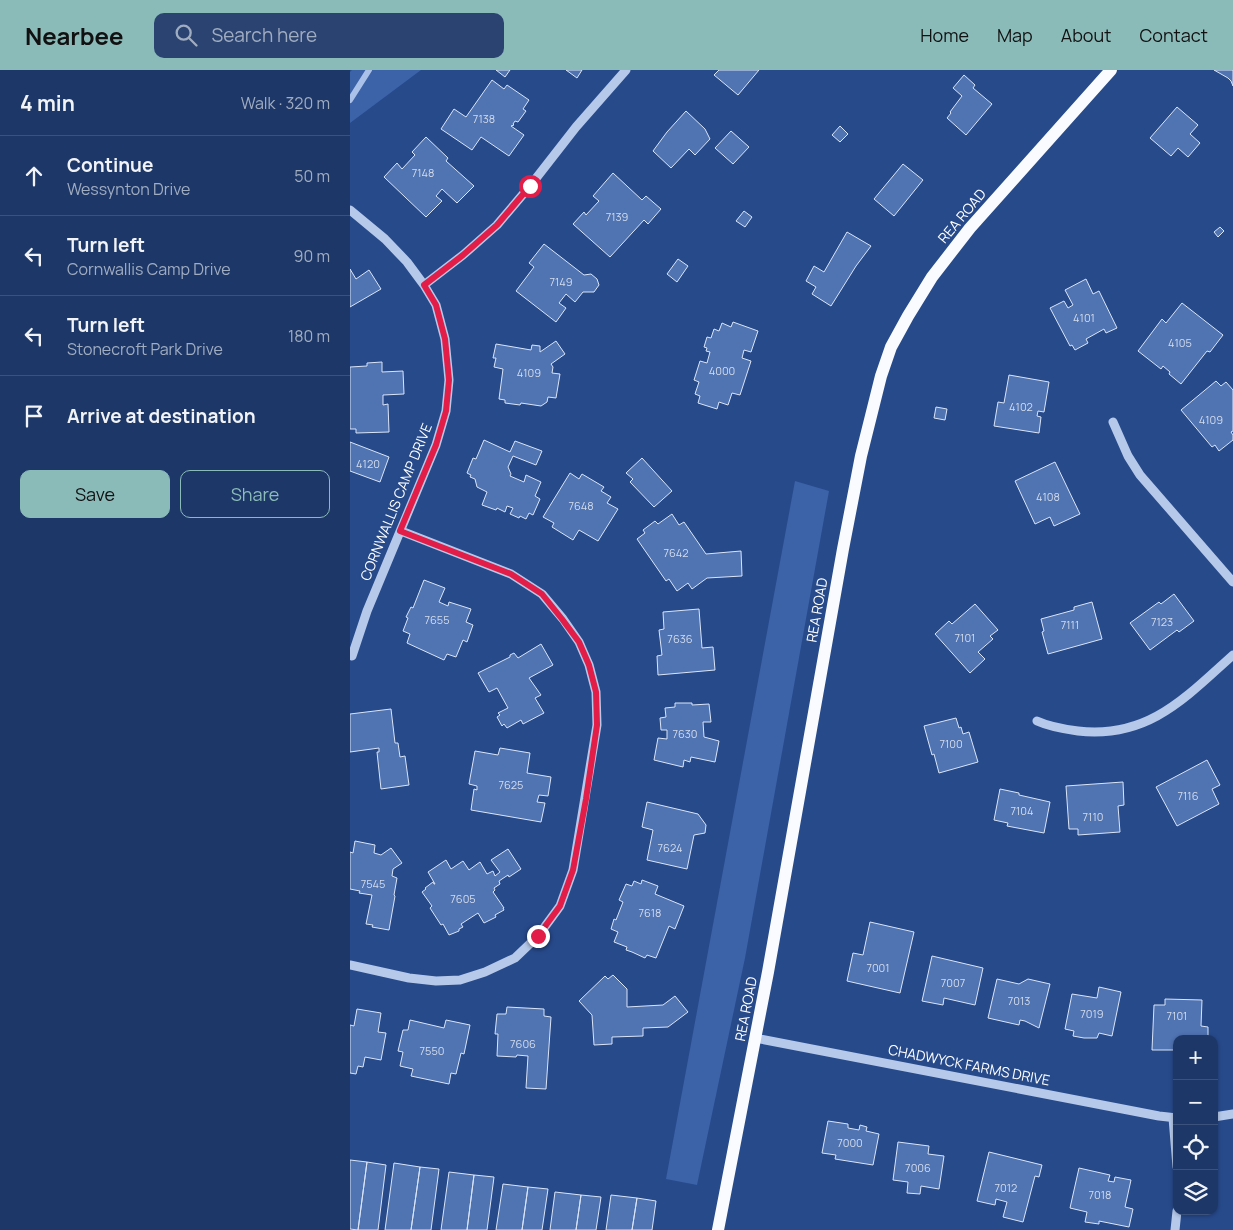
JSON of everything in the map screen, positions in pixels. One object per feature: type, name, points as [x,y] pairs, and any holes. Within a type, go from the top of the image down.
[{"type":"main road","name":"REA ROAD","points":[[718,1230],[756,1038],[849,521],[881,376],[891,347],[932,277],[970,228],[1111,70]]},
{"type":"street","points":[[424,285],[463,255],[497,225],[576,127],[626,70]]},
{"type":"street","name":"CORNWALLIS CAMP DRIVE","points":[[350,210],[385,239],[407,262],[436,305],[445,339],[449,380],[446,411],[436,445],[367,612],[352,656]]},
{"type":"street","points":[[1113,422],[1128,456],[1140,475],[1233,582]]},
{"type":"street","points":[[350,965],[409,978],[436,981],[460,980],[485,972],[515,958],[532,942],[560,906],[573,870],[597,725],[596,692],[589,665],[579,642],[542,594],[511,574],[400,531]]},
{"type":"street","points":[[1037,721],[1059,729],[1090,732],[1112,732],[1132,727],[1160,716],[1185,698],[1233,656]]},
{"type":"street","name":"CHADWYCK FARMS DRIVE","points":[[756,1038],[1173,1118]]},
{"type":"street","points":[[1218,1116],[1233,1114]]},
{"type":"street","points":[[1175,1230],[1177,1215]]},
{"type":"shaded area","points":[[352,70],[421,70],[350,123],[350,72]]},
{"type":"shaded area","points":[[795,481],[829,491],[745,958],[697,1185],[666,1179]]},
{"type":"building","points":[[496,70],[510,70],[505,77]]},
{"type":"building","points":[[566,70],[582,70],[577,78]]},
{"type":"building","points":[[719,70],[759,70],[738,95],[714,75]]},
{"type":"building","points":[[1214,70],[1233,70],[1233,86],[1228,78]]},
{"type":"building","points":[[964,75],[975,85],[973,88],[992,104],[966,135],[947,118],[962,96],[953,88]]},
{"type":"building","points":[[492,80],[504,89],[507,85],[529,100],[523,109],[526,111],[518,122],[515,121],[514,125],[511,126],[524,135],[509,156],[481,137],[472,150],[441,129],[454,109],[466,117]]},
{"type":"building","points":[[1177,107],[1198,125],[1190,134],[1200,143],[1188,157],[1178,148],[1171,156],[1150,138]]},
{"type":"building","points":[[686,111],[705,129],[710,139],[695,155],[689,149],[671,168],[653,151]]},
{"type":"building","points":[[840,126],[848,134],[840,142],[832,135]]},
{"type":"building","points":[[731,131],[749,147],[733,164],[715,148]]},
{"type":"building","points":[[426,137],[448,158],[446,161],[474,186],[457,203],[442,189],[436,196],[442,201],[426,217],[384,177],[397,163],[402,169],[415,155],[412,152]]},
{"type":"building","points":[[903,164],[923,180],[894,216],[874,199]]},
{"type":"building","points":[[613,173],[642,200],[646,196],[661,209],[648,224],[644,220],[610,257],[573,224],[584,212],[586,215],[599,201],[593,196]]},
{"type":"building","points":[[744,211],[752,217],[745,227],[736,221]]},
{"type":"building","points":[[1220,227],[1224,231],[1218,237],[1214,232]]},
{"type":"building","points":[[847,232],[871,246],[831,306],[812,294],[816,287],[806,281],[814,266],[824,272]]},
{"type":"building","points":[[544,244],[584,275],[591,274],[597,279],[599,285],[594,292],[583,292],[575,302],[566,294],[559,303],[566,308],[556,322],[516,291],[534,267],[529,263]]},
{"type":"building","points":[[678,259],[688,266],[677,282],[667,274]]},
{"type":"building","points":[[350,269],[356,279],[369,270],[381,289],[350,307]]},
{"type":"building","points":[[1086,279],[1093,294],[1099,291],[1117,328],[1106,333],[1104,329],[1086,339],[1088,343],[1075,350],[1072,345],[1070,346],[1050,308],[1064,301],[1068,308],[1073,305],[1065,290]]},
{"type":"building","points":[[1182,303],[1223,335],[1210,352],[1207,351],[1181,384],[1163,366],[1161,369],[1138,351],[1162,319],[1166,323]]},
{"type":"building","points":[[733,322],[758,331],[751,352],[744,350],[742,358],[751,361],[740,395],[732,393],[728,405],[719,402],[717,409],[698,403],[700,396],[695,394],[699,382],[694,380],[700,361],[707,363],[710,352],[706,351],[707,348],[704,347],[707,337],[711,338],[714,329],[719,331],[722,323],[731,327]]},
{"type":"building","points":[[556,341],[565,354],[551,364],[553,367],[552,373],[560,374],[556,398],[548,397],[547,402],[541,406],[505,403],[505,400],[499,399],[503,369],[494,367],[496,358],[493,358],[496,344],[531,350],[532,345],[540,346],[540,352]]},
{"type":"building","points":[[382,362],[382,372],[403,371],[404,394],[383,395],[383,405],[388,404],[389,432],[356,433],[356,429],[350,429],[350,367],[367,366],[367,363]]},
{"type":"building","points":[[1009,375],[1049,382],[1044,412],[1038,411],[1037,416],[1041,417],[1039,433],[994,426],[998,402],[1004,403]]},
{"type":"building","points":[[1216,381],[1221,386],[1226,382],[1233,390],[1233,431],[1231,432],[1233,440],[1219,451],[1215,445],[1212,447],[1181,410]]},
{"type":"building","points":[[936,407],[947,409],[945,420],[934,418]]},
{"type":"building","points":[[484,440],[510,452],[515,441],[542,451],[536,465],[513,456],[508,467],[510,476],[524,482],[526,475],[541,482],[535,496],[540,499],[533,515],[529,513],[526,519],[520,516],[519,518],[510,514],[513,508],[507,506],[505,512],[482,505],[487,492],[477,487],[475,479],[467,473],[473,458],[476,459]]},
{"type":"building","points":[[350,442],[389,457],[380,482],[350,471]]},
{"type":"building","points":[[642,458],[672,491],[654,507],[630,482],[633,479],[626,473]]},
{"type":"building","points":[[1055,462],[1080,514],[1054,526],[1050,517],[1035,524],[1015,481]]},
{"type":"building","points":[[570,473],[579,479],[582,474],[604,487],[601,491],[611,497],[607,503],[618,509],[598,541],[579,530],[573,540],[552,527],[554,523],[543,517]]},
{"type":"building","points":[[672,514],[679,525],[684,522],[706,554],[741,551],[742,576],[707,578],[692,589],[688,583],[677,591],[669,579],[666,581],[637,539],[645,533],[643,530],[655,521],[658,524]]},
{"type":"building","points":[[424,580],[445,588],[439,602],[448,606],[449,602],[471,609],[466,622],[473,625],[467,642],[463,640],[456,657],[447,654],[444,660],[407,643],[410,634],[403,631],[408,618],[406,617],[411,607],[413,608]]},
{"type":"building","points":[[1174,594],[1194,621],[1179,632],[1177,630],[1150,650],[1130,623],[1159,602],[1161,604]]},
{"type":"building","points":[[1092,602],[1102,639],[1048,654],[1042,632],[1044,631],[1041,619],[1074,610],[1074,607]]},
{"type":"building","points":[[975,604],[998,630],[990,636],[993,639],[978,652],[985,659],[970,673],[935,634],[949,621],[952,624]]},
{"type":"building","points":[[699,609],[702,648],[713,647],[715,670],[658,675],[657,656],[662,655],[659,630],[664,629],[663,612]]},
{"type":"building","points":[[541,644],[553,665],[529,678],[541,695],[535,698],[544,713],[523,724],[521,720],[507,728],[504,724],[502,726],[497,717],[500,715],[498,713],[508,708],[497,688],[489,692],[478,673],[510,657],[514,653],[518,658]]},
{"type":"building","points":[[675,703],[709,704],[711,722],[703,722],[704,737],[719,741],[715,762],[691,757],[690,762],[684,760],[683,767],[654,760],[658,738],[667,739],[667,730],[661,730],[660,718],[666,717],[665,708],[675,707]]},
{"type":"building","points":[[391,709],[395,743],[398,743],[400,757],[405,756],[409,785],[381,789],[377,752],[379,752],[379,748],[350,752],[350,714]]},
{"type":"building","points":[[956,718],[963,734],[969,732],[978,762],[939,773],[924,726]]},
{"type":"building","points":[[500,748],[530,753],[527,773],[551,777],[548,796],[539,795],[537,802],[545,803],[541,822],[471,810],[474,789],[477,790],[477,786],[469,784],[475,751],[498,755]]},
{"type":"building","points":[[1207,760],[1220,785],[1212,789],[1219,804],[1177,826],[1156,787]]},
{"type":"building","points":[[1123,782],[1124,805],[1118,806],[1120,832],[1078,835],[1078,829],[1069,829],[1066,786]]},
{"type":"building","points":[[1000,789],[1050,802],[1044,833],[1007,826],[1008,823],[994,820]]},
{"type":"building","points":[[647,802],[698,814],[706,825],[705,833],[694,835],[687,869],[647,860],[653,830],[642,827]]},
{"type":"building","points":[[355,841],[375,845],[374,853],[381,855],[391,848],[402,863],[393,869],[392,876],[397,878],[389,930],[366,924],[372,895],[350,889],[350,852],[353,853]]},
{"type":"building","points":[[508,849],[521,869],[499,881],[500,884],[494,888],[493,892],[504,910],[495,915],[496,917],[484,923],[478,913],[461,924],[463,927],[459,931],[449,935],[430,908],[432,906],[422,892],[433,882],[435,884],[428,872],[446,860],[451,869],[463,861],[469,870],[480,862],[487,874],[493,871],[495,876],[500,872],[491,860]]},
{"type":"building","points":[[642,880],[658,886],[655,894],[684,906],[675,929],[669,926],[656,958],[647,955],[645,958],[626,950],[627,947],[614,942],[618,932],[611,929],[623,902],[619,900],[626,884],[632,886],[634,881],[641,884]]},
{"type":"building","points":[[870,922],[914,932],[900,993],[847,981],[853,953],[863,955]]},
{"type":"building","points":[[932,956],[983,968],[975,1005],[944,998],[943,1005],[922,1001]]},
{"type":"building","points":[[613,975],[627,989],[627,1007],[663,1005],[675,996],[688,1012],[668,1027],[643,1028],[643,1036],[612,1037],[612,1044],[594,1045],[592,1015],[579,1001],[605,976],[608,979]]},
{"type":"building","points":[[997,979],[1019,984],[1028,979],[1050,984],[1039,1028],[1020,1020],[1019,1025],[988,1018]]},
{"type":"building","points":[[1099,987],[1121,992],[1112,1036],[1099,1033],[1097,1038],[1073,1036],[1074,1031],[1065,1029],[1072,994],[1097,998]]},
{"type":"building","points":[[1165,999],[1202,1000],[1201,1026],[1208,1027],[1208,1035],[1173,1035],[1173,1050],[1152,1050],[1154,1005],[1165,1005]]},
{"type":"building","points":[[507,1007],[544,1009],[544,1016],[551,1017],[546,1089],[526,1088],[528,1056],[497,1056],[498,1034],[495,1034],[497,1014],[506,1014]]},
{"type":"building","points":[[357,1009],[381,1013],[378,1032],[386,1033],[381,1060],[365,1057],[363,1067],[358,1066],[356,1074],[350,1073],[350,1025],[354,1026]]},
{"type":"building","points":[[410,1020],[444,1028],[446,1020],[470,1025],[464,1054],[461,1053],[456,1074],[451,1073],[449,1084],[411,1076],[413,1069],[400,1066],[403,1052],[398,1051],[403,1030],[408,1030]]},
{"type":"building","points":[[828,1121],[848,1124],[848,1128],[859,1130],[860,1125],[867,1127],[866,1131],[879,1134],[873,1165],[835,1159],[836,1155],[822,1153]]},
{"type":"building","points":[[898,1142],[929,1146],[928,1154],[944,1156],[939,1189],[921,1186],[920,1194],[907,1193],[908,1182],[893,1180]]},
{"type":"building","points":[[989,1152],[1042,1165],[1039,1177],[1035,1176],[1023,1222],[1003,1217],[1007,1202],[996,1199],[995,1205],[977,1201]]},
{"type":"building","points":[[350,1160],[367,1162],[358,1230],[350,1229]]},
{"type":"building","points":[[367,1162],[386,1165],[378,1230],[358,1230]]},
{"type":"building","points":[[394,1163],[420,1167],[411,1230],[385,1230]]},
{"type":"building","points":[[420,1167],[439,1169],[431,1230],[411,1230]]},
{"type":"building","points":[[1079,1168],[1110,1175],[1108,1181],[1114,1182],[1115,1177],[1131,1180],[1125,1207],[1133,1209],[1129,1227],[1099,1221],[1099,1224],[1085,1222],[1087,1212],[1070,1208]]},
{"type":"building","points":[[449,1172],[474,1175],[467,1230],[441,1230]]},
{"type":"building","points":[[474,1175],[494,1177],[487,1230],[467,1230]]},
{"type":"building","points":[[503,1184],[528,1187],[522,1230],[496,1230]]},
{"type":"building","points":[[528,1187],[548,1189],[542,1230],[522,1230]]},
{"type":"building","points":[[555,1192],[581,1195],[576,1230],[550,1230]]},
{"type":"building","points":[[581,1195],[601,1197],[596,1230],[576,1230]]},
{"type":"building","points":[[611,1195],[637,1198],[632,1230],[606,1230]]},
{"type":"building","points":[[637,1198],[656,1201],[652,1230],[632,1230]]},
{"type":"waterway","points":[[350,100],[369,70]]},
{"type":"route","points":[[530,186],[497,225],[463,255],[424,285],[436,305],[445,339],[449,380],[446,411],[436,445],[400,531],[511,574],[542,594],[579,642],[589,665],[596,692],[597,725],[573,870],[560,906],[538,936]]}]
